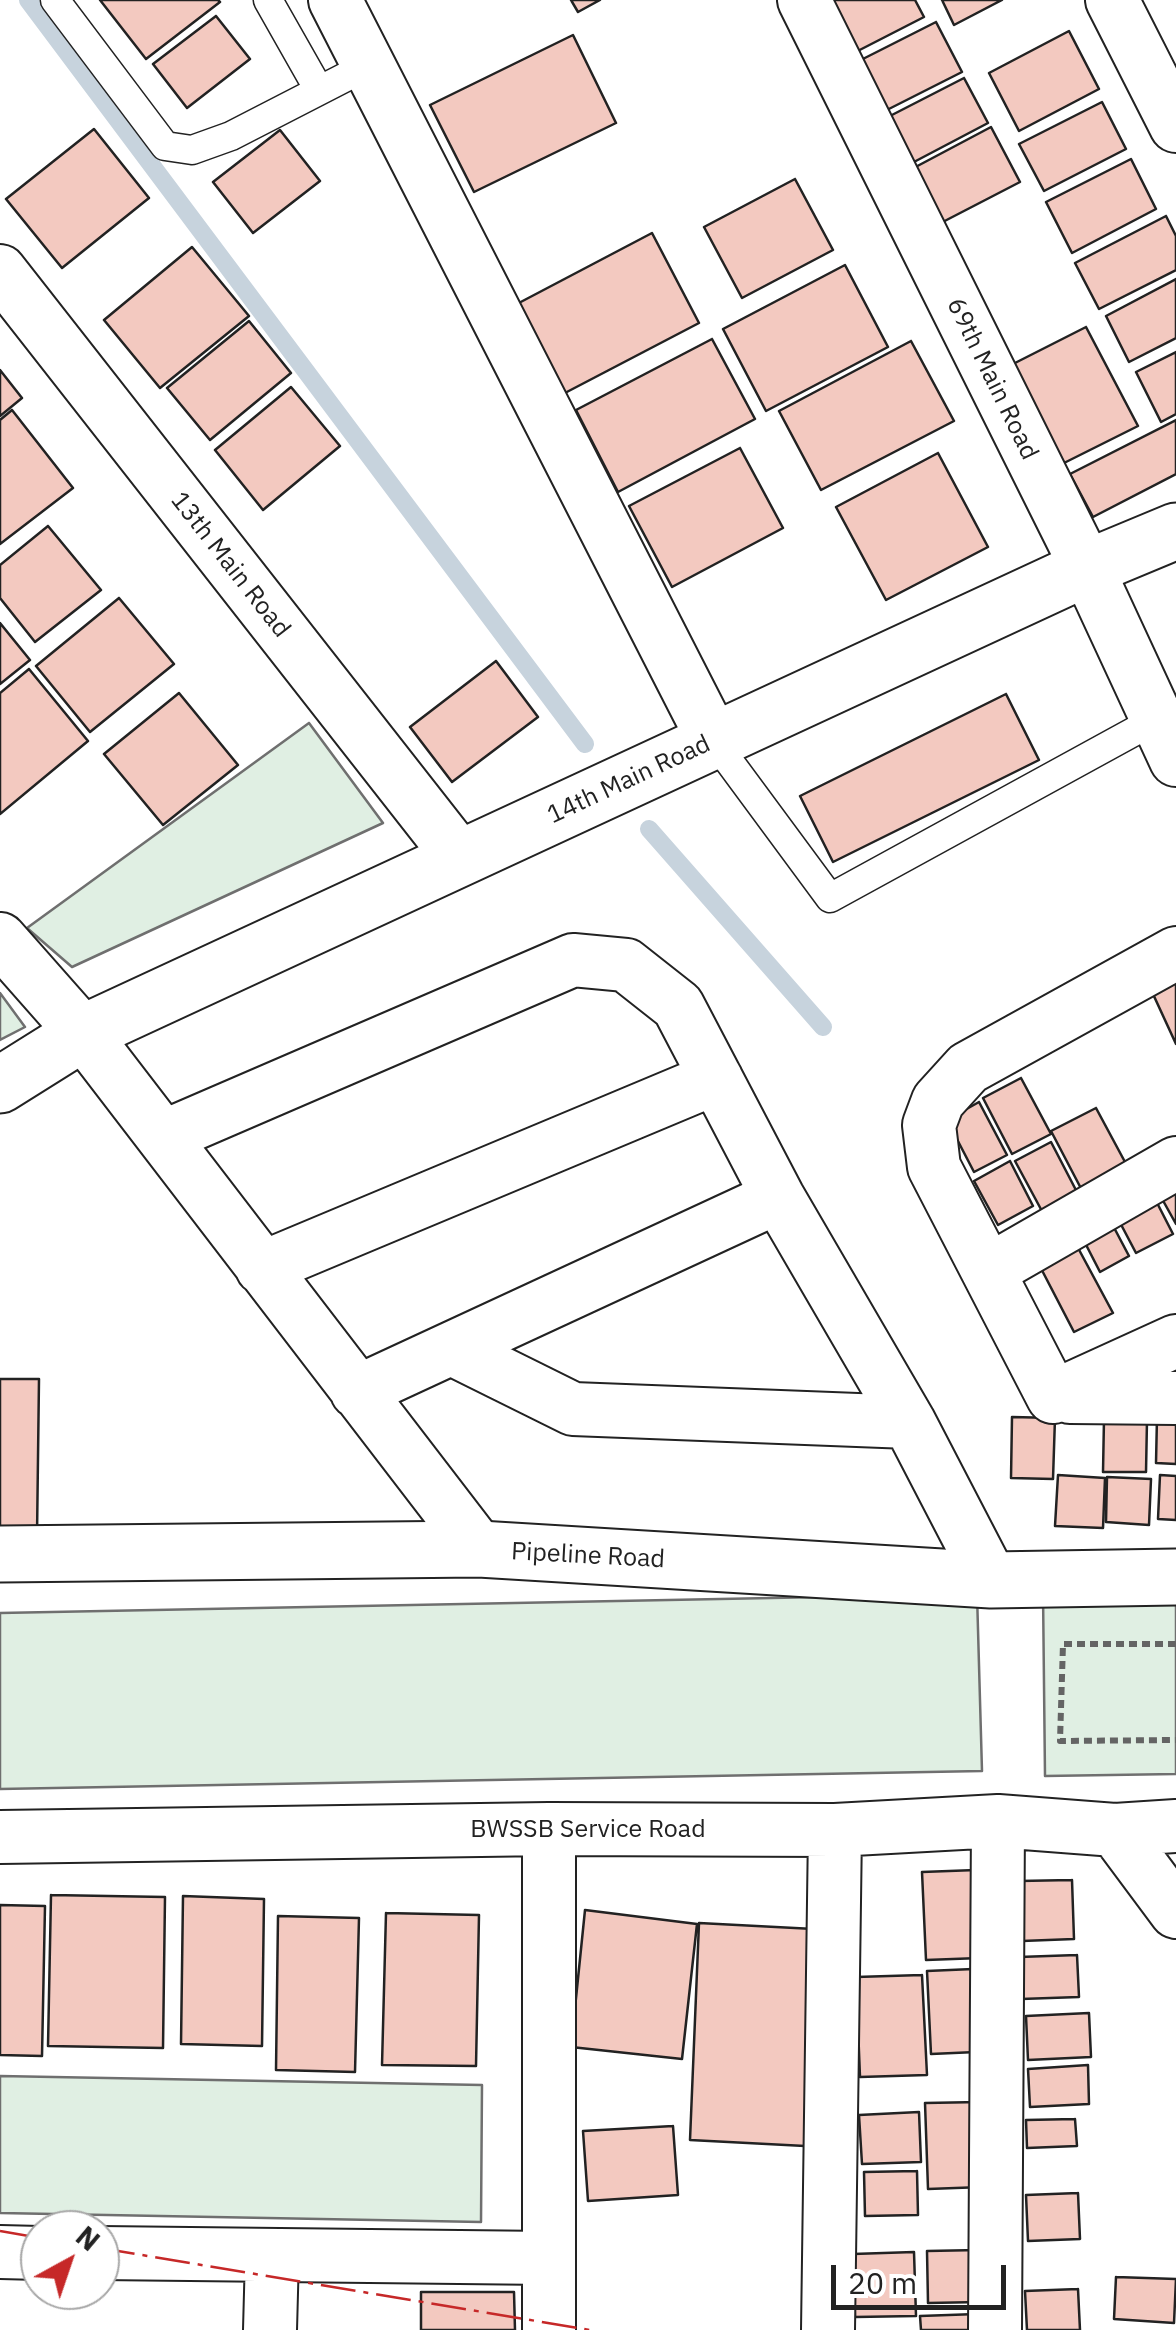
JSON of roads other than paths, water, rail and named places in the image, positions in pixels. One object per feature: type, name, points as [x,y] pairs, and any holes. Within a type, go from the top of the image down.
[{"type":"main road","name":"14th Main Road","points":[[0,1084],[83,1033],[1086,568],[1176,531]]},
{"type":"main road","name":"Pipeline Road","points":[[0,1554],[479,1550],[990,1580],[1176,1577]]},
{"type":"street","points":[[336,0],[714,741]]},
{"type":"street","name":"69th Main Road","points":[[804,0],[1086,568],[1166,740]]},
{"type":"street","points":[[1112,0],[1176,126]]},
{"type":"street","name":"13th Main Road","points":[[0,271],[460,858]]},
{"type":"street","points":[[0,939],[83,1033],[479,1550]]},
{"type":"street","points":[[1054,1397],[934,1168],[928,1125],[938,1101],[968,1068],[1176,953]]},
{"type":"street","points":[[163,1137],[573,960],[626,965],[678,1006],[778,1197],[908,1422],[990,1580]]},
{"type":"street","points":[[262,1268],[716,1078]]},
{"type":"street","points":[[988,1271],[1176,1164]]},
{"type":"street","points":[[357,1392],[778,1197]]},
{"type":"street","points":[[1054,1397],[1176,1341]]},
{"type":"street","points":[[452,1349],[573,1409],[908,1422]]},
{"type":"street","points":[[1054,1397],[1176,1398]]},
{"type":"street","points":[[995,2330],[998,1821]]},
{"type":"street","name":"BWSSB Service Road","points":[[0,1837],[549,1829],[834,1830],[998,1821],[1114,1830],[1176,1826]]},
{"type":"street","points":[[549,1829],[549,2330]]},
{"type":"street","points":[[828,2330],[834,1830]]},
{"type":"street","points":[[1114,1830],[1176,1912]]},
{"type":"street","points":[[120,2253],[549,2258]]},
{"type":"street","points":[[270,2330],[272,2255]]},
{"type":"lane","points":[[55,0],[165,146],[192,150],[231,136],[369,65]]},
{"type":"lane","points":[[268,0],[319,90]]},
{"type":"lane","points":[[714,741],[830,898],[1166,740]]},
{"type":"waterway","points":[[28,0],[585,744]]},
{"type":"waterway","points":[[649,829],[823,1027]]}]
